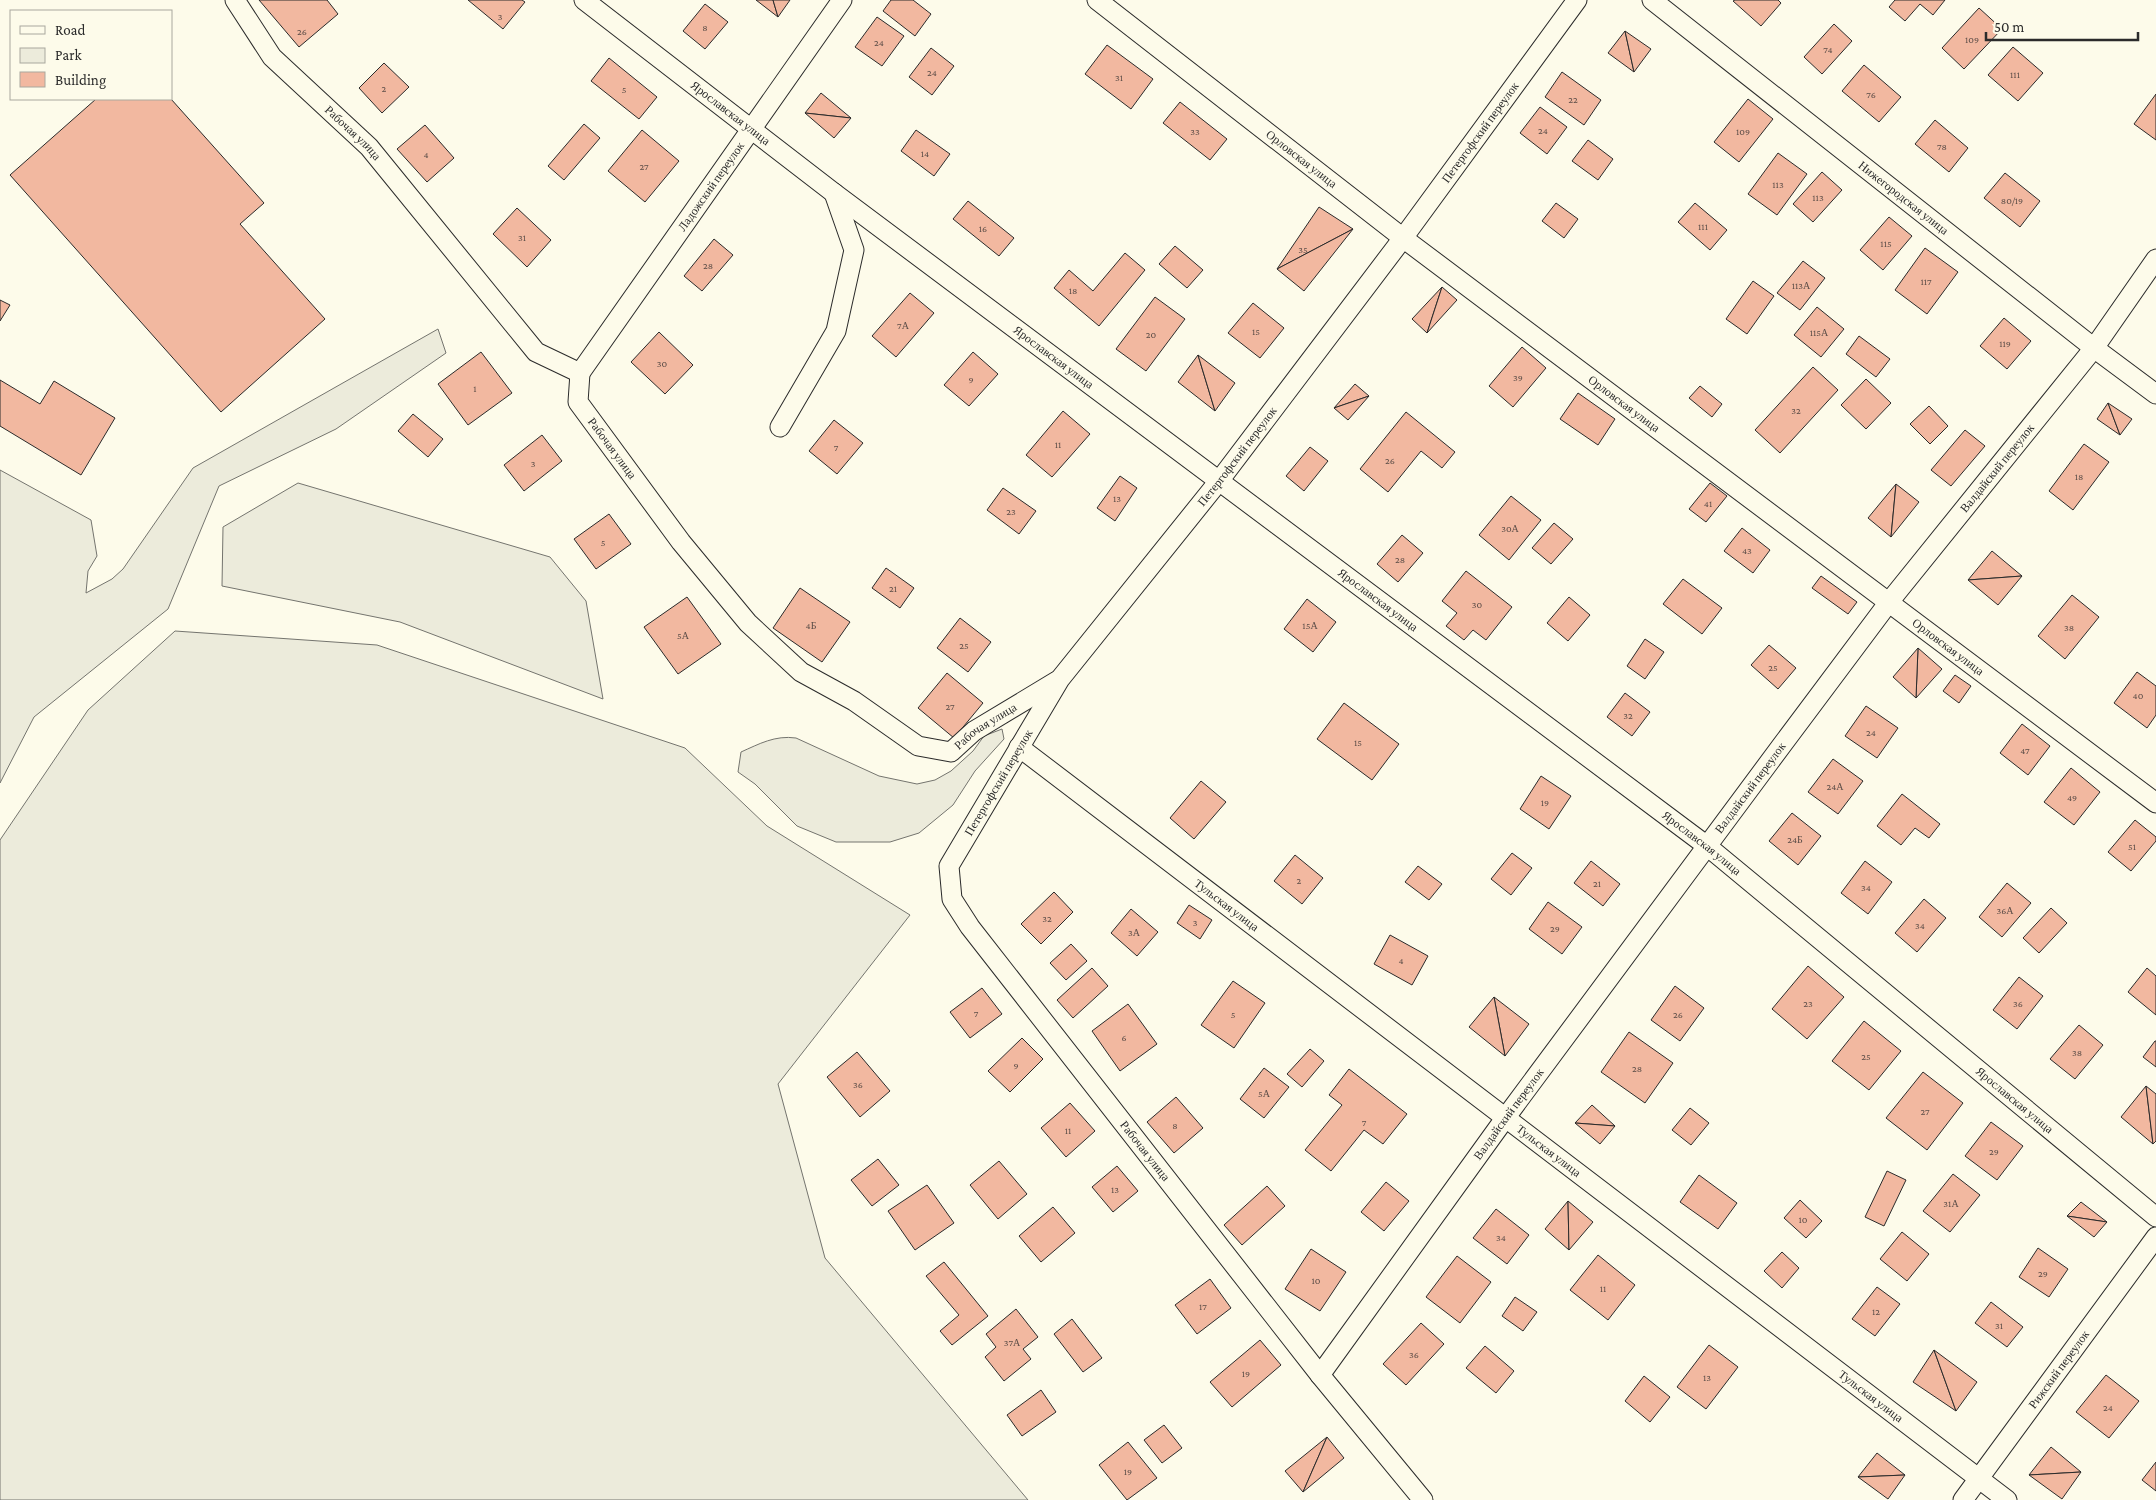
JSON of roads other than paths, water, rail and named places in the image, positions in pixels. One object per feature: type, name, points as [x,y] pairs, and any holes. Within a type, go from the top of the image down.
[{"type":"street","name":"Рабочая улица","points":[[235,0],[272,56],[369,147],[536,352],[580,373],[578,402],[681,542],[748,623],[801,672],[854,701],[918,746],[951,752],[974,731],[1060,679]]},
{"type":"street","name":"Ярославская улица","points":[[584,0],[834,193],[1707,846],[2156,1218]]},
{"type":"street","name":"Ладожский переулок","points":[[580,373],[842,0]]},
{"type":"street","name":"Орловская улица","points":[[1097,0],[1403,238],[2156,803]]},
{"type":"street","name":"Петергофский переулок","points":[[970,927],[952,899],[949,866],[1060,679],[1219,481],[1403,238],[1576,0]]},
{"type":"street","name":"Нижегородская улица","points":[[1652,0],[2094,348],[2156,394]]},
{"type":"street","points":[[780,427],[836,332],[854,250],[834,193]]},
{"type":"street","name":"Валдайский переулок","points":[[1320,1375],[1506,1117],[1889,602],[2094,348],[2156,258]]},
{"type":"street","name":"Тульская улица","points":[[1019,747],[2007,1500]]},
{"type":"street","name":"Рабочая улица","points":[[970,927],[1320,1375],[1423,1500]]},
{"type":"street","name":"Рижский переулок","points":[[1963,1500],[2156,1237]]}]
